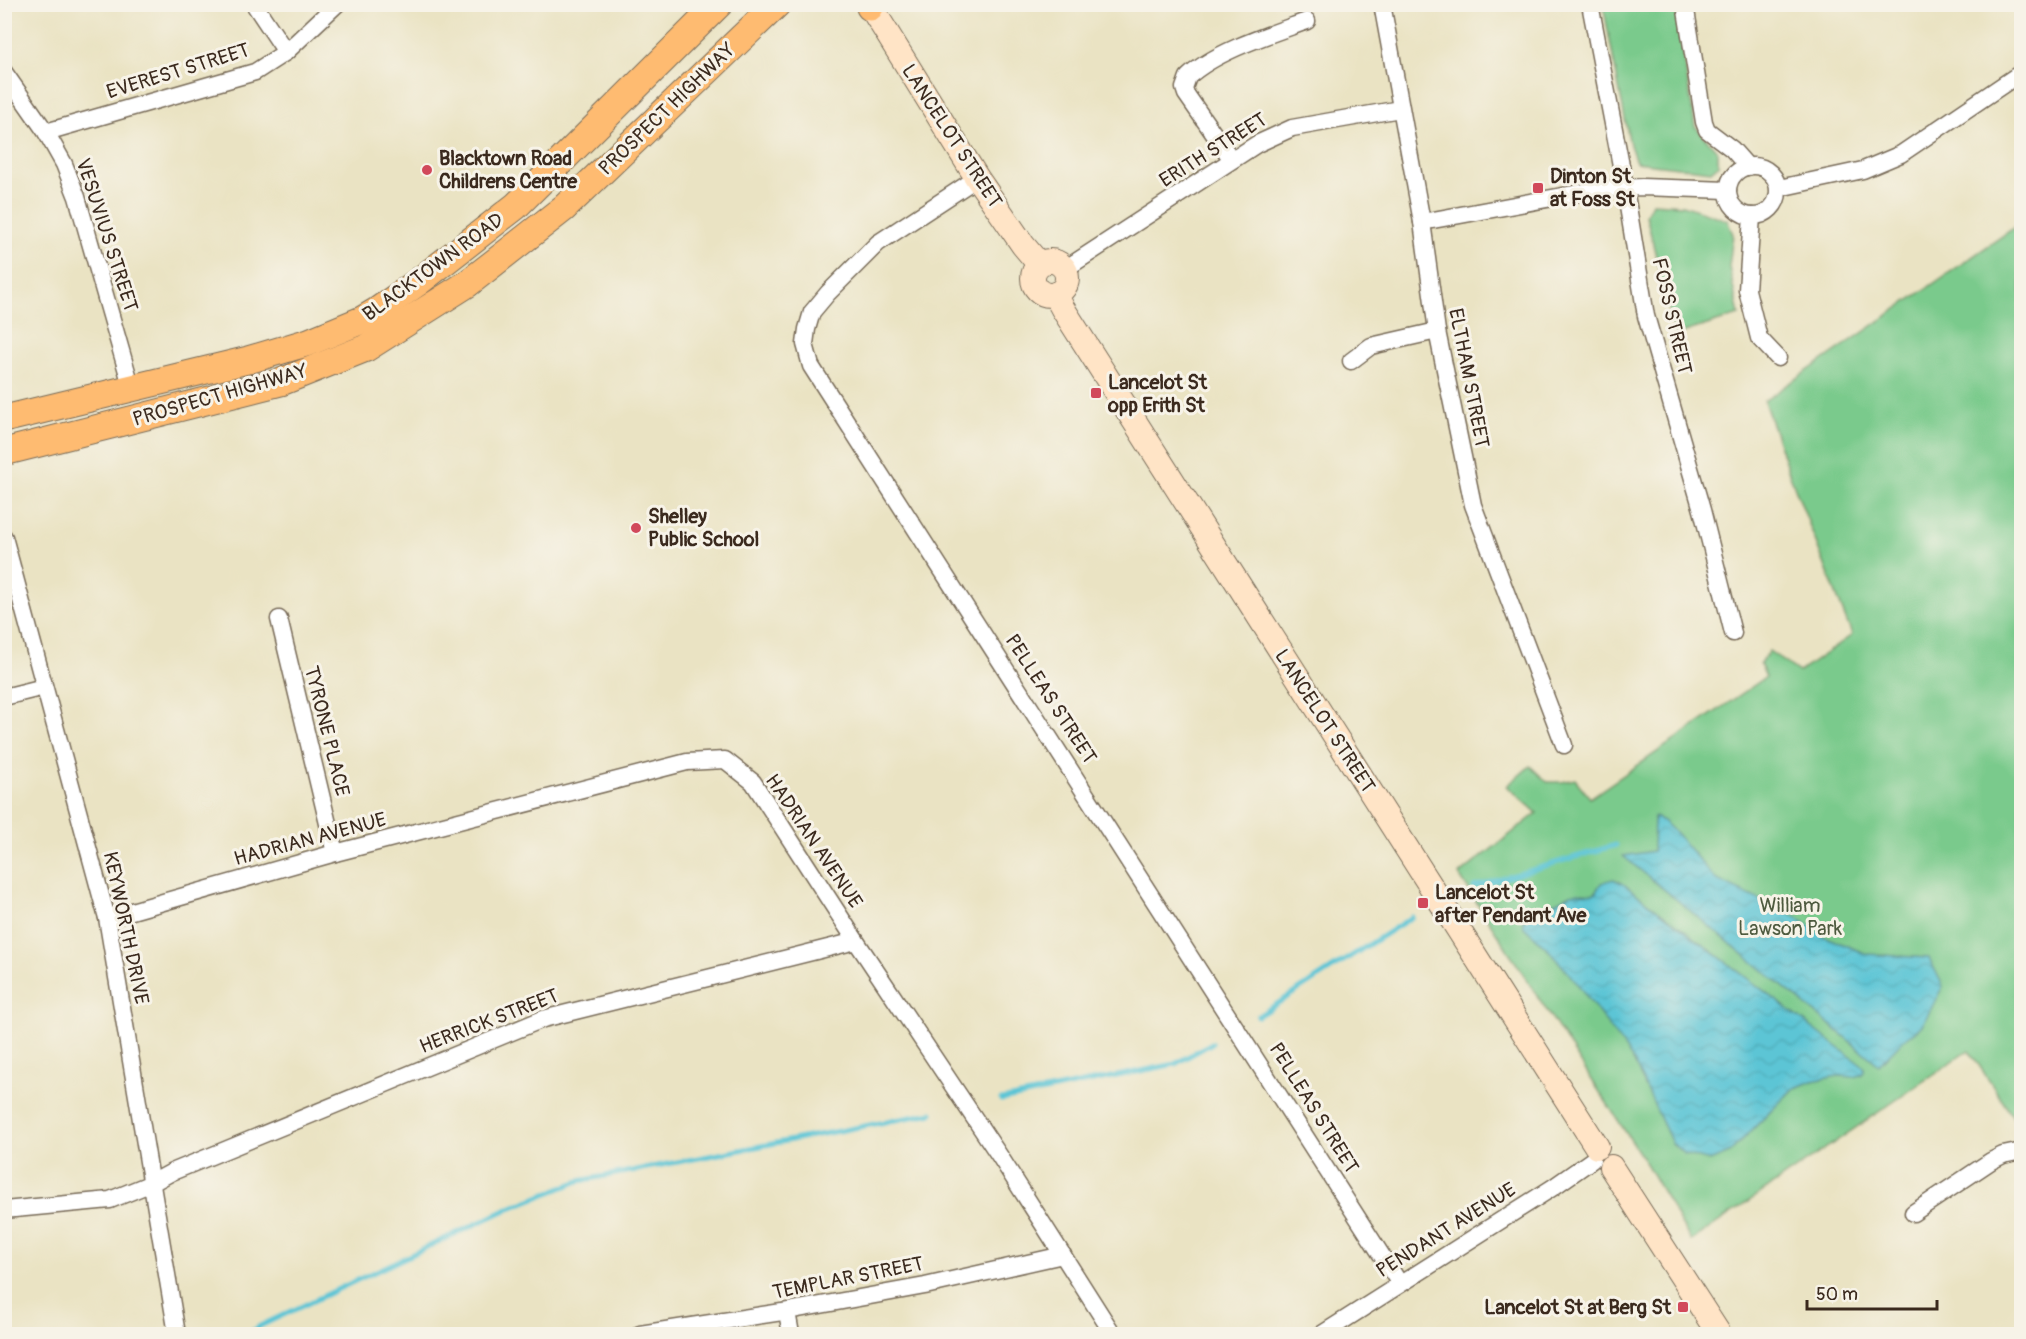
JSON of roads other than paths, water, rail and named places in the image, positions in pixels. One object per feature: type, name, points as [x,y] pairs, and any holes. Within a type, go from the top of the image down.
[{"type":"main road","name":"BLACKTOWN ROAD","points":[[4,419],[248,360],[309,342],[362,320],[391,303],[516,206],[719,4]]},
{"type":"main road","name":"PROSPECT HIGHWAY","points":[[4,452],[281,382],[366,348],[467,284],[564,208],[777,4]]},
{"type":"street","points":[[254,4],[286,52]]},
{"type":"street","name":"EVEREST STREET","points":[[46,132],[238,78],[270,64],[337,4]]},
{"type":"street","name":"ELTHAM STREET","points":[[1382,4],[1422,222],[1437,331],[1473,505],[1564,745]]},
{"type":"street","name":"FOSS STREET","points":[[1590,4],[1646,316],[1702,510],[1733,633]]},
{"type":"street","points":[[1685,4],[1707,130],[1732,149],[1748,167]]},
{"type":"street","name":"LANCELOT STREET","points":[[869,5],[977,178],[1023,245],[1040,264]]},
{"type":"street","points":[[1232,160],[1186,94],[1184,88],[1188,77],[1247,43],[1307,21]]},
{"type":"street","name":"VESUVIUS STREET","points":[[4,72],[46,132],[64,164],[76,197],[132,389]]},
{"type":"street","points":[[1779,188],[1863,170],[1901,154],[2022,72]]},
{"type":"street","name":"ERITH STREET","points":[[1065,269],[1267,139],[1292,128],[1400,109]]},
{"type":"street","points":[[1748,167],[1764,168],[1771,173],[1779,188],[1772,208],[1766,213],[1744,215],[1732,205],[1728,190],[1734,175],[1748,167]]},
{"type":"street","name":"PELLEAS STREET","points":[[977,178],[878,243],[828,293],[812,312],[805,344],[807,356],[811,366],[879,473],[1261,1064],[1400,1284]]},
{"type":"street","points":[[1422,222],[1601,189],[1624,187],[1728,190]]},
{"type":"street","points":[[1752,216],[1747,290],[1760,338],[1778,358]]},
{"type":"street","points":[[1045,261],[1057,261],[1065,269],[1067,281],[1065,287],[1055,294],[1042,293],[1033,284],[1034,271],[1040,264],[1045,261]]},
{"type":"street","name":"LANCELOT STREET","points":[[1055,294],[1600,1158],[1719,1335]]},
{"type":"street","points":[[1351,361],[1371,346],[1437,331]]},
{"type":"street","name":"KEYWORTH DRIVE","points":[[4,537],[107,918],[177,1335]]},
{"type":"street","name":"TYRONE PLACE","points":[[279,619],[335,853]]},
{"type":"street","points":[[4,697],[44,687]]},
{"type":"street","name":"HADRIAN AVENUE","points":[[107,918],[335,853],[687,762],[725,760],[753,782],[999,1155],[1113,1335]]},
{"type":"street","name":"HERRICK STREET","points":[[4,1210],[110,1200],[172,1172],[543,1019],[856,941]]},
{"type":"street","points":[[1913,1213],[1991,1161],[2003,1155],[2022,1151]]},
{"type":"street","name":"PENDANT AVENUE","points":[[1322,1335],[1600,1158]]},
{"type":"street","name":"TEMPLAR STREET","points":[[640,1335],[787,1312],[925,1286],[1063,1255]]},
{"type":"street","points":[[787,1312],[791,1335]]},
{"type":"water","points":[[1654,817],[1663,821],[1676,833],[1715,879],[1798,918],[1823,936],[1867,954],[1929,958],[1943,986],[1923,1024],[1904,1039],[1879,1065],[1623,856],[1653,851]]},
{"type":"water","points":[[1613,879],[1622,883],[1864,1067],[1864,1072],[1853,1077],[1838,1076],[1812,1081],[1793,1089],[1729,1153],[1710,1161],[1684,1154],[1672,1143],[1627,1051],[1576,982],[1547,948],[1524,927],[1522,921],[1571,894],[1595,893],[1601,883]]},
{"type":"waterway","points":[[1474,887],[1616,845]]},
{"type":"waterway","points":[[1258,1016],[1412,917]]},
{"type":"waterway","points":[[1001,1100],[1175,1064],[1212,1043]]},
{"type":"waterway","points":[[248,1334],[260,1326],[512,1207],[579,1181],[932,1113]]},
{"type":"place","name":"Blacktown Road Childrens Centre","points":[[427,170]]},
{"type":"place","name":"Dinton St at Foss St","points":[[1538,188]]},
{"type":"place","name":"Lancelot St opp Erith St","points":[[1096,393]]},
{"type":"place","name":"Shelley Public School","points":[[636,528]]},
{"type":"place","name":"Lancelot St after Pendant Ave","points":[[1423,903]]},
{"type":"place","name":"Lancelot St at Berg St","points":[[1683,1307]]},
{"type":"park label","name":"William Lawson Park","points":[[1790,916]]}]
